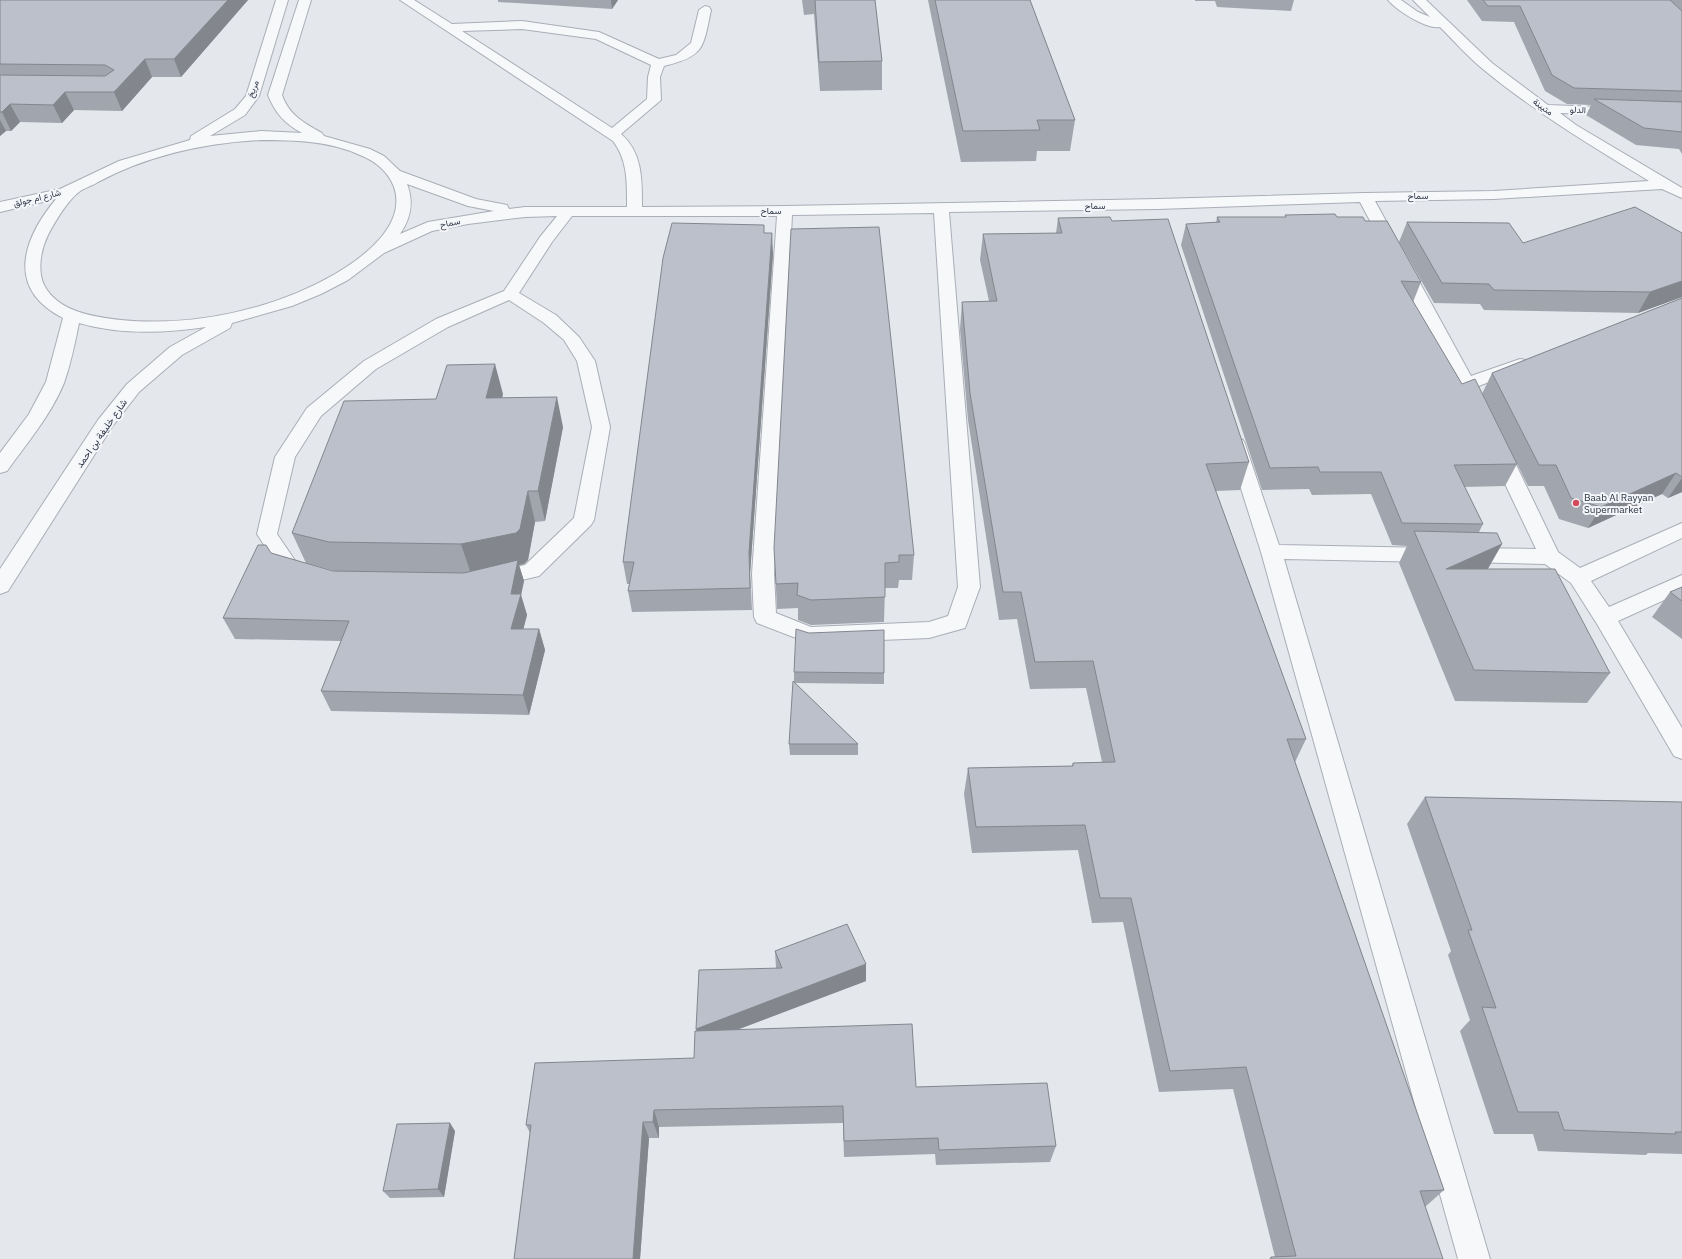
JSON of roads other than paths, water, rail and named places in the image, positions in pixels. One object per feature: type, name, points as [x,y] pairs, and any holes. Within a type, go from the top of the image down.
[{"type":"street","name":"مريخ","points":[[183,146],[240,112],[252,96],[282,0]]},
{"type":"street","points":[[305,0],[275,95],[279,109],[291,121],[325,140]]},
{"type":"street","points":[[406,0],[613,134],[627,148],[632,156],[634,166],[634,212]]},
{"type":"street","points":[[1394,0],[1414,15],[1447,28]]},
{"type":"street","name":"متيبنة","points":[[1419,0],[1487,66],[1572,128],[1682,194]]},
{"type":"street","points":[[450,28],[522,25],[599,36],[658,62],[680,58],[697,45],[704,10]]},
{"type":"street","points":[[613,134],[654,100],[654,77],[658,62]]},
{"type":"street","name":"الدلو","points":[[1546,109],[1629,111]]},
{"type":"street","points":[[20,282],[31,296],[49,308],[72,317],[99,324],[159,326],[202,323],[239,316],[274,307],[306,295],[335,281],[359,266],[379,249],[393,233],[402,217],[405,202],[402,187],[396,174],[384,163],[367,153],[325,140],[300,137],[257,137],[213,141],[183,146],[125,164],[98,175],[52,203],[36,219],[24,235]]},
{"type":"street","name":"سماح","points":[[396,174],[473,203],[525,212]]},
{"type":"street","name":"سماح","points":[[379,249],[428,227],[468,218],[525,212],[785,211],[941,208],[1160,211],[1365,197],[1494,194],[1664,184]]},
{"type":"street","name":"شارع ام جولق","points":[[0,207],[40,199],[74,189]]},
{"type":"street","points":[[1365,197],[1467,384],[1550,557],[1578,578],[1605,618],[1682,749]]},
{"type":"street","points":[[785,211],[764,574],[765,617],[809,635],[929,630],[957,622],[969,587],[941,208]]},
{"type":"street","points":[[319,576],[289,568],[267,534],[285,458],[314,412],[370,365],[442,323],[510,294],[546,240],[568,212]]},
{"type":"street","points":[[478,582],[532,571],[584,520],[601,427],[586,361],[570,336],[550,319],[510,294]]},
{"type":"street","name":"شارع خليفة بن احمد","points":[[0,586],[105,424],[132,388],[176,351],[239,316]]},
{"type":"street","points":[[0,467],[36,418],[55,383],[72,317]]},
{"type":"street","points":[[1467,384],[1534,359]]},
{"type":"street","points":[[1229,425],[1271,552],[1474,1259]]},
{"type":"street","points":[[1578,578],[1682,530]]},
{"type":"street","points":[[1271,552],[1550,557]]},
{"type":"street","points":[[1605,618],[1682,583]]},
{"type":"place","name":"Baab Al Rayyan Supermarket","points":[[1576,503]]}]
